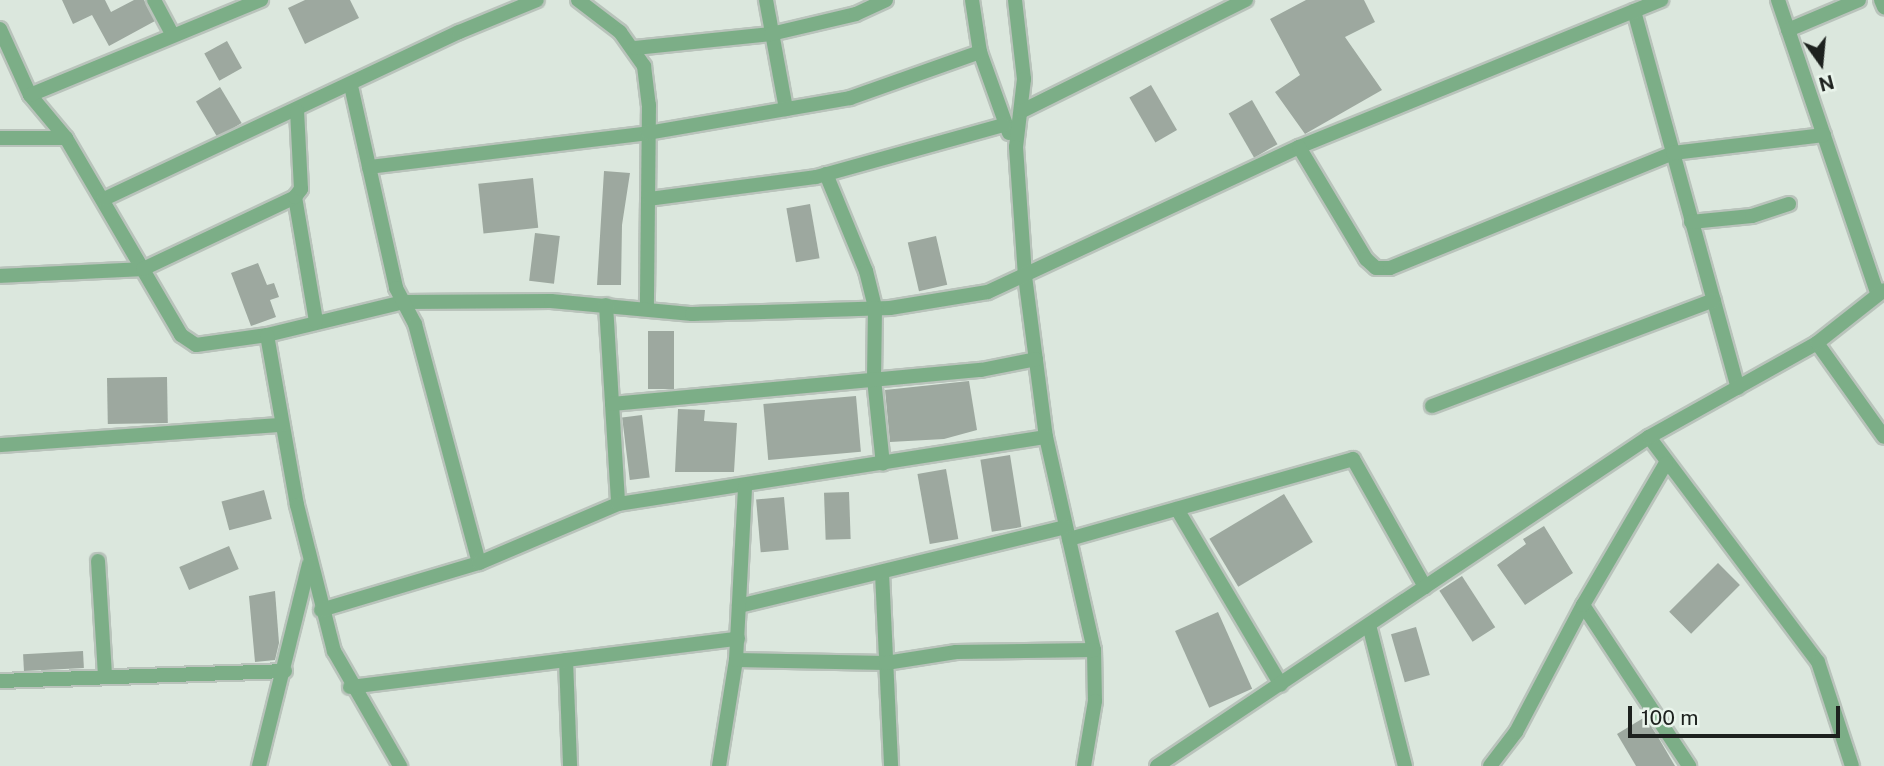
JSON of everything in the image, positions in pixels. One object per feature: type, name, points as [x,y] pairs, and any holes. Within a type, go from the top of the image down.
[{"type":"street","points":[[154,0],[173,35]]},
{"type":"street","points":[[30,95],[261,0]]},
{"type":"street","points":[[104,199],[351,86],[458,32],[537,0]]},
{"type":"street","points":[[578,0],[635,48],[644,66],[649,199],[647,308]]},
{"type":"street","points":[[766,0],[786,109]]},
{"type":"street","points":[[635,48],[771,34],[856,14],[886,0]]},
{"type":"street","points":[[972,0],[980,52],[1004,125],[1016,147]]},
{"type":"street","points":[[1015,0],[1024,79],[1016,147],[1024,276],[1046,436],[1094,650],[1095,701],[1084,766]]},
{"type":"street","points":[[1022,111],[1246,0]]},
{"type":"street","points":[[0,29],[30,95],[66,138],[187,341],[196,345],[267,335],[403,302],[606,305],[692,314],[875,308],[965,297],[1024,276],[1300,147],[1661,0]]},
{"type":"street","points":[[1157,766],[1649,437],[1816,343],[1881,293],[1778,0]]},
{"type":"street","points":[[1788,30],[1859,0]]},
{"type":"street","points":[[1881,0],[1884,7]]},
{"type":"street","points":[[1634,11],[1738,388]]},
{"type":"street","points":[[369,167],[648,133],[850,98],[980,52]]},
{"type":"street","points":[[351,86],[403,302],[415,324],[479,563]]},
{"type":"street","points":[[0,276],[143,269],[295,197],[301,189],[297,111]]},
{"type":"street","points":[[649,199],[826,174],[1004,125]]},
{"type":"street","points":[[1300,147],[1366,259],[1377,268],[1412,260],[1673,153],[1824,135]]},
{"type":"street","points":[[0,138],[66,138]]},
{"type":"street","points":[[826,174],[866,271],[875,308],[874,379],[883,464]]},
{"type":"street","points":[[295,197],[316,321]]},
{"type":"street","points":[[1691,222],[1752,216],[1788,204]]},
{"type":"street","points":[[1432,405],[1714,300]]},
{"type":"street","points":[[606,305],[618,504]]},
{"type":"street","points":[[267,335],[282,425],[321,610],[350,687],[400,766]]},
{"type":"street","points":[[1816,343],[1884,437]]},
{"type":"street","points":[[612,404],[981,370],[1036,359]]},
{"type":"street","points":[[0,445],[282,425]]},
{"type":"street","points":[[321,610],[479,563],[618,504],[745,486],[1046,436]]},
{"type":"street","points":[[1649,437],[1818,662],[1852,766]]},
{"type":"street","points":[[739,607],[1177,509],[1353,459],[1425,587]]},
{"type":"street","points":[[1490,766],[1516,732],[1583,605],[1666,463]]},
{"type":"street","points":[[719,766],[738,639],[745,486]]},
{"type":"street","points":[[1177,509],[1281,685]]},
{"type":"street","points":[[259,766],[285,671],[310,560]]},
{"type":"street","points":[[98,561],[105,677]]},
{"type":"street","points":[[883,573],[891,766]]},
{"type":"street","points":[[1583,605],[1689,766]]},
{"type":"street","points":[[1369,625],[1405,766]]},
{"type":"street","points":[[350,687],[738,639]]},
{"type":"street","points":[[736,660],[886,663],[956,652],[1094,650]]},
{"type":"street","points":[[566,660],[570,766]]},
{"type":"street","points":[[0,681],[285,671]]},
{"type":"building","points":[[62,0],[105,0],[111,12],[134,0],[144,0],[155,21],[109,46],[92,15],[73,24]]},
{"type":"building","points":[[305,0],[350,0],[359,18],[305,44],[288,8]]},
{"type":"building","points":[[1306,0],[1364,0],[1375,22],[1345,37],[1382,90],[1305,134],[1275,92],[1300,75],[1270,19]]},
{"type":"building","points":[[227,41],[242,68],[219,81],[204,54]]},
{"type":"building","points":[[1151,85],[1177,130],[1155,143],[1129,98]]},
{"type":"building","points":[[220,87],[242,123],[218,137],[196,101]]},
{"type":"building","points":[[1252,100],[1278,144],[1254,158],[1229,114]]},
{"type":"building","points":[[604,171],[630,173],[622,225],[621,285],[597,285]]},
{"type":"building","points":[[533,178],[538,228],[484,233],[478,184]]},
{"type":"building","points":[[810,204],[820,258],[796,262],[786,208]]},
{"type":"building","points":[[535,233],[560,236],[554,284],[529,281]]},
{"type":"building","points":[[936,236],[947,285],[919,291],[908,243]]},
{"type":"building","points":[[258,263],[267,285],[274,283],[279,297],[270,300],[276,317],[251,326],[231,273]]},
{"type":"building","points":[[648,331],[674,331],[674,389],[648,389]]},
{"type":"building","points":[[167,377],[168,423],[108,424],[107,378]]},
{"type":"building","points":[[969,381],[977,430],[944,439],[890,442],[885,390]]},
{"type":"building","points":[[856,396],[861,452],[768,460],[763,404]]},
{"type":"building","points":[[678,409],[705,410],[704,421],[737,423],[734,472],[675,472]]},
{"type":"building","points":[[642,415],[650,478],[630,480],[622,417]]},
{"type":"building","points":[[1010,455],[1021,527],[992,532],[980,460]]},
{"type":"building","points":[[946,469],[958,539],[930,544],[917,474]]},
{"type":"building","points":[[264,490],[272,519],[229,530],[221,501]]},
{"type":"building","points":[[849,492],[851,539],[826,540],[824,493]]},
{"type":"building","points":[[1284,494],[1313,542],[1238,587],[1209,539]]},
{"type":"building","points":[[784,497],[789,550],[761,552],[756,499]]},
{"type":"building","points":[[1544,526],[1573,573],[1525,605],[1497,565],[1526,544],[1523,539]]},
{"type":"building","points":[[229,546],[239,569],[189,590],[179,567]]},
{"type":"building","points":[[1718,563],[1740,585],[1691,634],[1669,612]]},
{"type":"building","points":[[1462,576],[1495,627],[1473,642],[1439,591]]},
{"type":"building","points":[[275,591],[279,643],[275,660],[255,662],[249,596]]},
{"type":"building","points":[[1218,612],[1252,689],[1209,708],[1175,631]]},
{"type":"building","points":[[1416,627],[1430,675],[1405,682],[1391,634]]},
{"type":"building","points":[[83,651],[84,668],[24,671],[23,654]]},
{"type":"building","points":[[1645,717],[1675,766],[1636,766],[1617,734]]}]
